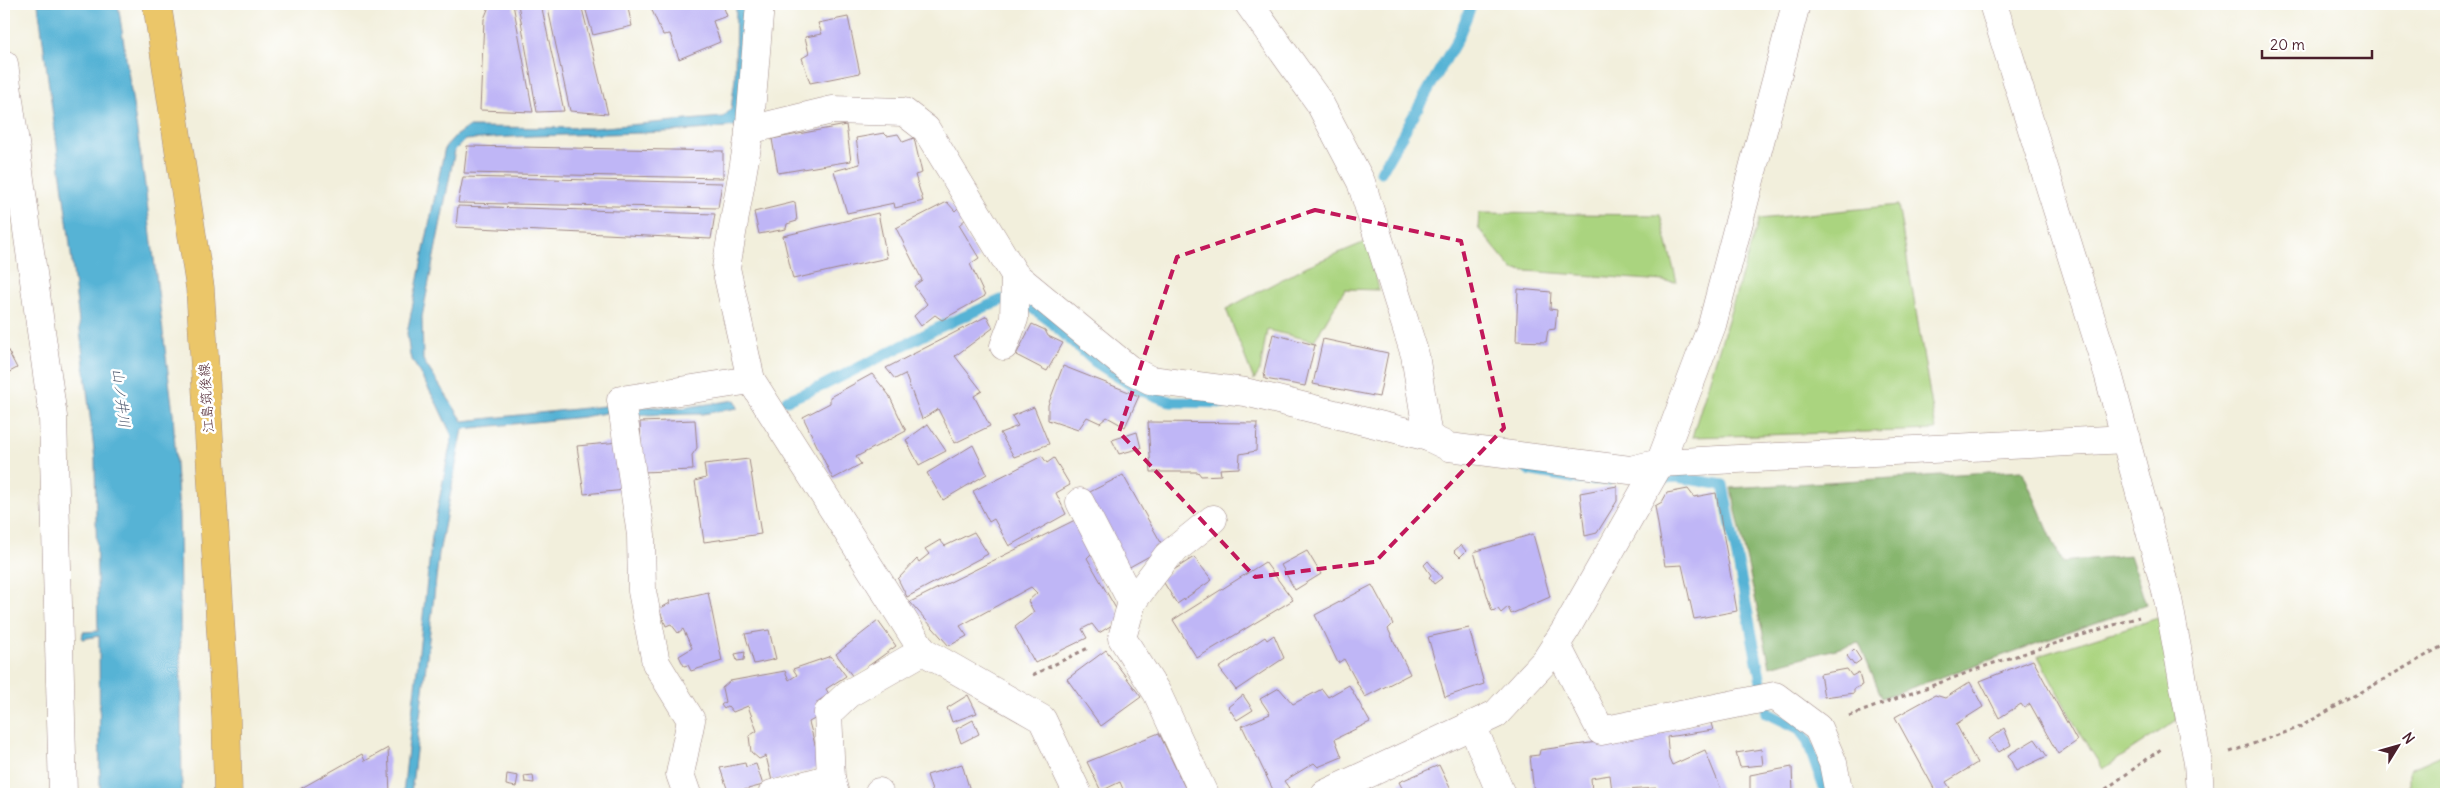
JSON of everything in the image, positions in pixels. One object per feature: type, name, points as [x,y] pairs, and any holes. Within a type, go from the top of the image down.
[{"type":"main road","name":"江島筑後線","points":[[157,4],[200,288],[226,717],[228,794]]},
{"type":"street","points":[[760,4],[749,130],[726,268],[751,380],[922,651],[1042,718],[1078,794]]},
{"type":"street","points":[[1249,4],[1320,102],[1361,182],[1415,355],[1428,437]]},
{"type":"street","points":[[1325,794],[1496,714],[1546,660],[1556,644],[1660,463],[1712,326],[1796,4]]},
{"type":"street","points":[[1992,4],[2108,373],[2126,439],[2170,607],[2198,763],[2200,794]]},
{"type":"street","points":[[4,64],[54,417],[63,794]]},
{"type":"street","points":[[749,130],[832,110],[904,112],[926,129],[1015,275],[1129,370],[1150,380],[1245,392],[1428,437],[1449,447],[1630,470],[1660,463],[2126,439]]},
{"type":"street","points":[[1004,346],[1014,319],[1015,275]]},
{"type":"street","points":[[688,794],[680,774],[691,720],[656,663],[642,591],[641,535],[621,400],[751,380]]},
{"type":"street","points":[[1080,502],[1132,602]]},
{"type":"street","points":[[1204,794],[1157,694],[1122,638],[1132,602],[1167,556],[1213,519]]},
{"type":"street","points":[[1556,644],[1601,731],[1775,696],[1818,728],[1833,764],[1839,794]]},
{"type":"street","points":[[772,794],[833,786],[828,713],[848,694],[922,651]]},
{"type":"street","points":[[1472,725],[1501,794]]},
{"type":"path","points":[[1818,728],[1991,664],[2170,607]]},
{"type":"path","points":[[996,693],[1125,630]]},
{"type":"path","points":[[2198,763],[2298,728],[2446,644]]},
{"type":"path","points":[[2099,794],[2192,726]]},
{"type":"highlighted area","points":[[1315,210],[1461,241],[1504,428],[1375,562],[1255,577],[1119,432],[1177,257]]},
{"type":"green space","points":[[1898,205],[1936,430],[1692,437],[1759,219]]},
{"type":"green space","points":[[1479,213],[1660,215],[1677,282],[1513,270],[1478,228]]},
{"type":"green space","points":[[1368,241],[1379,290],[1345,289],[1314,341],[1267,330],[1260,371],[1254,380],[1226,309],[1307,266]]},
{"type":"green space","points":[[2022,470],[2062,562],[2130,555],[2146,605],[1882,698],[1859,643],[1770,666],[1731,488]]},
{"type":"green space","points":[[2164,616],[2177,720],[2103,769],[2079,732],[2038,656]]},
{"type":"green space","points":[[2446,753],[2446,794],[2410,794],[2410,769]]},
{"type":"water","name":"山ノ井川","points":[[38,4],[118,4],[144,178],[173,413],[179,516],[182,794],[100,794],[99,636],[82,639],[83,632],[98,631],[95,459],[68,228]]},
{"type":"water","points":[[736,4],[745,4],[748,21],[737,126],[669,132],[465,140],[455,150],[422,317],[423,360],[463,421],[614,405],[616,411],[583,417],[463,429],[439,553],[411,794],[403,794],[432,536],[452,436],[437,404],[410,356],[407,333],[445,147],[455,136],[468,127],[593,128],[723,117],[731,109],[735,78]]},
{"type":"water","points":[[735,400],[738,408],[702,414],[634,415],[632,406],[681,408]]},
{"type":"building","points":[[490,4],[513,4],[533,112],[480,110],[484,19]]},
{"type":"building","points":[[518,4],[541,4],[564,111],[537,112]]},
{"type":"building","points":[[547,4],[581,4],[608,114],[570,111]]},
{"type":"building","points":[[584,4],[627,4],[632,26],[593,35]]},
{"type":"building","points":[[652,4],[730,4],[724,8],[727,16],[713,21],[720,42],[679,59],[670,34],[663,35],[650,6]]},
{"type":"building","points":[[848,17],[860,73],[810,83],[802,58],[809,54],[805,37],[822,34],[818,23]]},
{"type":"building","points":[[846,125],[851,161],[778,173],[772,139]]},
{"type":"building","points":[[884,133],[887,136],[898,134],[903,142],[914,138],[922,173],[915,175],[923,201],[895,208],[894,203],[847,213],[834,171],[860,164],[856,138]]},
{"type":"building","points":[[467,146],[723,151],[723,178],[464,173]]},
{"type":"building","points":[[463,177],[722,183],[718,208],[458,203]]},
{"type":"building","points":[[795,202],[797,221],[787,224],[786,229],[759,234],[754,212]]},
{"type":"building","points":[[947,202],[955,211],[959,207],[967,218],[959,225],[979,258],[970,264],[985,296],[942,320],[935,315],[921,326],[914,316],[927,304],[914,286],[922,280],[896,228]]},
{"type":"building","points":[[458,206],[715,214],[711,239],[456,227]]},
{"type":"building","points":[[878,213],[887,258],[793,279],[783,236]]},
{"type":"building","points":[[1518,289],[1551,292],[1550,309],[1557,310],[1555,329],[1548,330],[1546,342],[1516,341]]},
{"type":"building","points":[[987,316],[993,328],[955,356],[982,391],[974,396],[990,426],[955,443],[938,409],[922,419],[905,374],[895,379],[886,368]]},
{"type":"building","points":[[1032,324],[1045,330],[1048,336],[1063,343],[1047,371],[1016,355]]},
{"type":"building","points":[[1273,334],[1315,345],[1305,386],[1265,379],[1264,371]]},
{"type":"building","points":[[1323,339],[1388,353],[1379,397],[1313,384]]},
{"type":"building","points":[[4,343],[17,368],[4,375]]},
{"type":"building","points":[[1063,366],[1139,396],[1125,427],[1107,417],[1100,423],[1087,417],[1078,430],[1048,420],[1048,405]]},
{"type":"building","points":[[872,374],[889,395],[906,431],[856,457],[861,464],[833,479],[803,417],[830,403],[830,397]]},
{"type":"building","points":[[1034,407],[1049,444],[1014,457],[1000,433],[1018,426],[1012,416]]},
{"type":"building","points":[[695,420],[697,448],[692,455],[693,470],[642,472],[640,422]]},
{"type":"building","points":[[1148,422],[1257,423],[1256,451],[1240,454],[1239,468],[1220,469],[1221,475],[1201,476],[1198,472],[1151,472]]},
{"type":"building","points":[[928,424],[946,451],[919,465],[906,440]]},
{"type":"building","points":[[1137,432],[1141,448],[1119,454],[1112,440]]},
{"type":"building","points":[[619,442],[626,490],[584,494],[577,446]]},
{"type":"building","points":[[973,445],[987,474],[943,500],[927,473]]},
{"type":"building","points":[[1042,456],[1047,463],[1054,458],[1070,485],[1056,493],[1066,514],[1009,546],[994,519],[989,522],[973,491]]},
{"type":"building","points":[[749,459],[761,534],[704,542],[695,481],[706,478],[704,464]]},
{"type":"building","points":[[1123,475],[1164,548],[1126,569],[1084,495]]},
{"type":"building","points":[[1617,486],[1617,501],[1597,533],[1585,536],[1580,493]]},
{"type":"building","points":[[1688,489],[1694,497],[1716,493],[1737,611],[1694,619],[1682,565],[1665,566],[1655,506],[1662,502],[1667,493]]},
{"type":"building","points":[[1075,520],[1093,552],[1087,558],[1122,619],[1099,633],[1092,624],[1082,629],[1087,638],[1035,663],[1015,627],[1034,612],[1028,601],[1037,593],[1031,587],[960,626],[967,636],[949,646],[910,602]]},
{"type":"building","points":[[974,532],[988,554],[907,597],[898,579],[917,559],[919,562],[929,554],[925,549],[940,540],[945,546]]},
{"type":"building","points":[[1533,534],[1550,597],[1511,614],[1508,607],[1501,613],[1498,609],[1492,611],[1474,552]]},
{"type":"building","points":[[1461,545],[1466,551],[1460,557],[1454,551]]},
{"type":"building","points":[[1307,551],[1321,574],[1295,590],[1281,565]]},
{"type":"building","points":[[1194,557],[1212,580],[1177,604],[1161,578]]},
{"type":"building","points":[[1428,561],[1442,578],[1434,584],[1429,577],[1431,575],[1424,565]]},
{"type":"building","points":[[1265,562],[1293,600],[1197,658],[1173,620]]},
{"type":"building","points":[[1372,585],[1393,624],[1388,629],[1410,674],[1365,697],[1344,659],[1338,663],[1315,615]]},
{"type":"building","points":[[708,592],[722,661],[691,671],[688,665],[684,666],[679,656],[692,648],[683,629],[678,633],[671,624],[666,626],[659,609],[670,603],[669,601]]},
{"type":"building","points":[[878,621],[896,646],[853,677],[836,654]]},
{"type":"building","points":[[1469,628],[1484,684],[1445,697],[1428,637]]},
{"type":"building","points":[[769,630],[776,659],[754,664],[745,634]]},
{"type":"building","points":[[1274,635],[1284,658],[1236,690],[1219,668],[1265,637],[1267,640]]},
{"type":"building","points":[[1854,649],[1861,660],[1854,665],[1847,656]]},
{"type":"building","points":[[1106,650],[1141,697],[1101,726],[1067,679]]},
{"type":"building","points":[[745,652],[744,660],[737,661],[735,654]]},
{"type":"building","points":[[831,656],[846,676],[826,689],[829,694],[817,702],[820,716],[809,722],[821,767],[772,781],[766,756],[759,759],[751,752],[749,736],[757,731],[748,706],[733,712],[728,706],[724,709],[721,705],[725,702],[722,688],[730,681],[785,671],[789,680],[797,675],[793,669]]},
{"type":"building","points":[[2033,660],[2077,741],[2058,754],[2030,704],[2024,708],[2021,704],[1999,718],[1980,681]]},
{"type":"building","points":[[1847,669],[1852,676],[1859,672],[1862,685],[1854,689],[1854,693],[1824,697],[1820,674]]},
{"type":"building","points":[[1970,682],[1983,707],[1956,724],[1977,763],[1946,782],[1950,788],[1942,794],[1937,794],[1895,717],[1935,695],[1945,698]]},
{"type":"building","points":[[1349,685],[1370,722],[1335,739],[1342,757],[1318,767],[1314,763],[1284,781],[1289,788],[1281,794],[1275,794],[1242,726],[1270,714],[1260,699],[1279,688],[1293,704],[1322,689],[1328,697]]},
{"type":"building","points":[[968,695],[977,713],[952,722],[947,708]]},
{"type":"building","points":[[1243,695],[1253,710],[1237,720],[1228,707]]},
{"type":"building","points":[[973,720],[979,734],[961,743],[956,729]]},
{"type":"building","points":[[1710,720],[1713,730],[1667,737],[1669,758],[1672,765],[1705,750],[1723,794],[1659,794],[1656,788],[1612,791],[1610,775],[1591,778],[1592,794],[1534,794],[1530,756],[1539,755],[1540,750],[1662,733]]},
{"type":"building","points":[[2004,728],[2011,745],[1999,752],[1989,739]]},
{"type":"building","points":[[1159,733],[1188,794],[1125,794],[1120,782],[1101,791],[1087,762]]},
{"type":"building","points":[[2035,739],[2047,756],[2016,771],[2008,755]]},
{"type":"building","points":[[388,748],[390,794],[300,794],[298,790],[362,754],[365,761]]},
{"type":"building","points":[[1761,749],[1763,765],[1740,767],[1736,753]]},
{"type":"building","points":[[745,763],[746,767],[756,764],[763,785],[729,794],[720,768]]},
{"type":"building","points":[[962,764],[971,794],[933,794],[927,775]]},
{"type":"building","points":[[1439,765],[1453,794],[1405,794],[1399,782]]},
{"type":"building","points":[[1792,767],[1793,794],[1750,794],[1750,775]]},
{"type":"building","points":[[507,774],[518,776],[516,787],[506,785]]},
{"type":"building","points":[[533,775],[534,783],[525,782],[524,776]]},
{"type":"waterway","points":[[1381,172],[1457,40],[1472,4]]},
{"type":"waterway","points":[[787,400],[822,386],[938,328],[1001,300],[1021,300],[1046,318],[1095,362],[1135,388],[1171,402],[1236,403]]},
{"type":"waterway","points":[[1528,470],[1578,479],[1608,480]]},
{"type":"waterway","points":[[1652,479],[1677,477],[1723,485],[1767,713],[1798,728],[1807,740],[1826,794]]}]
